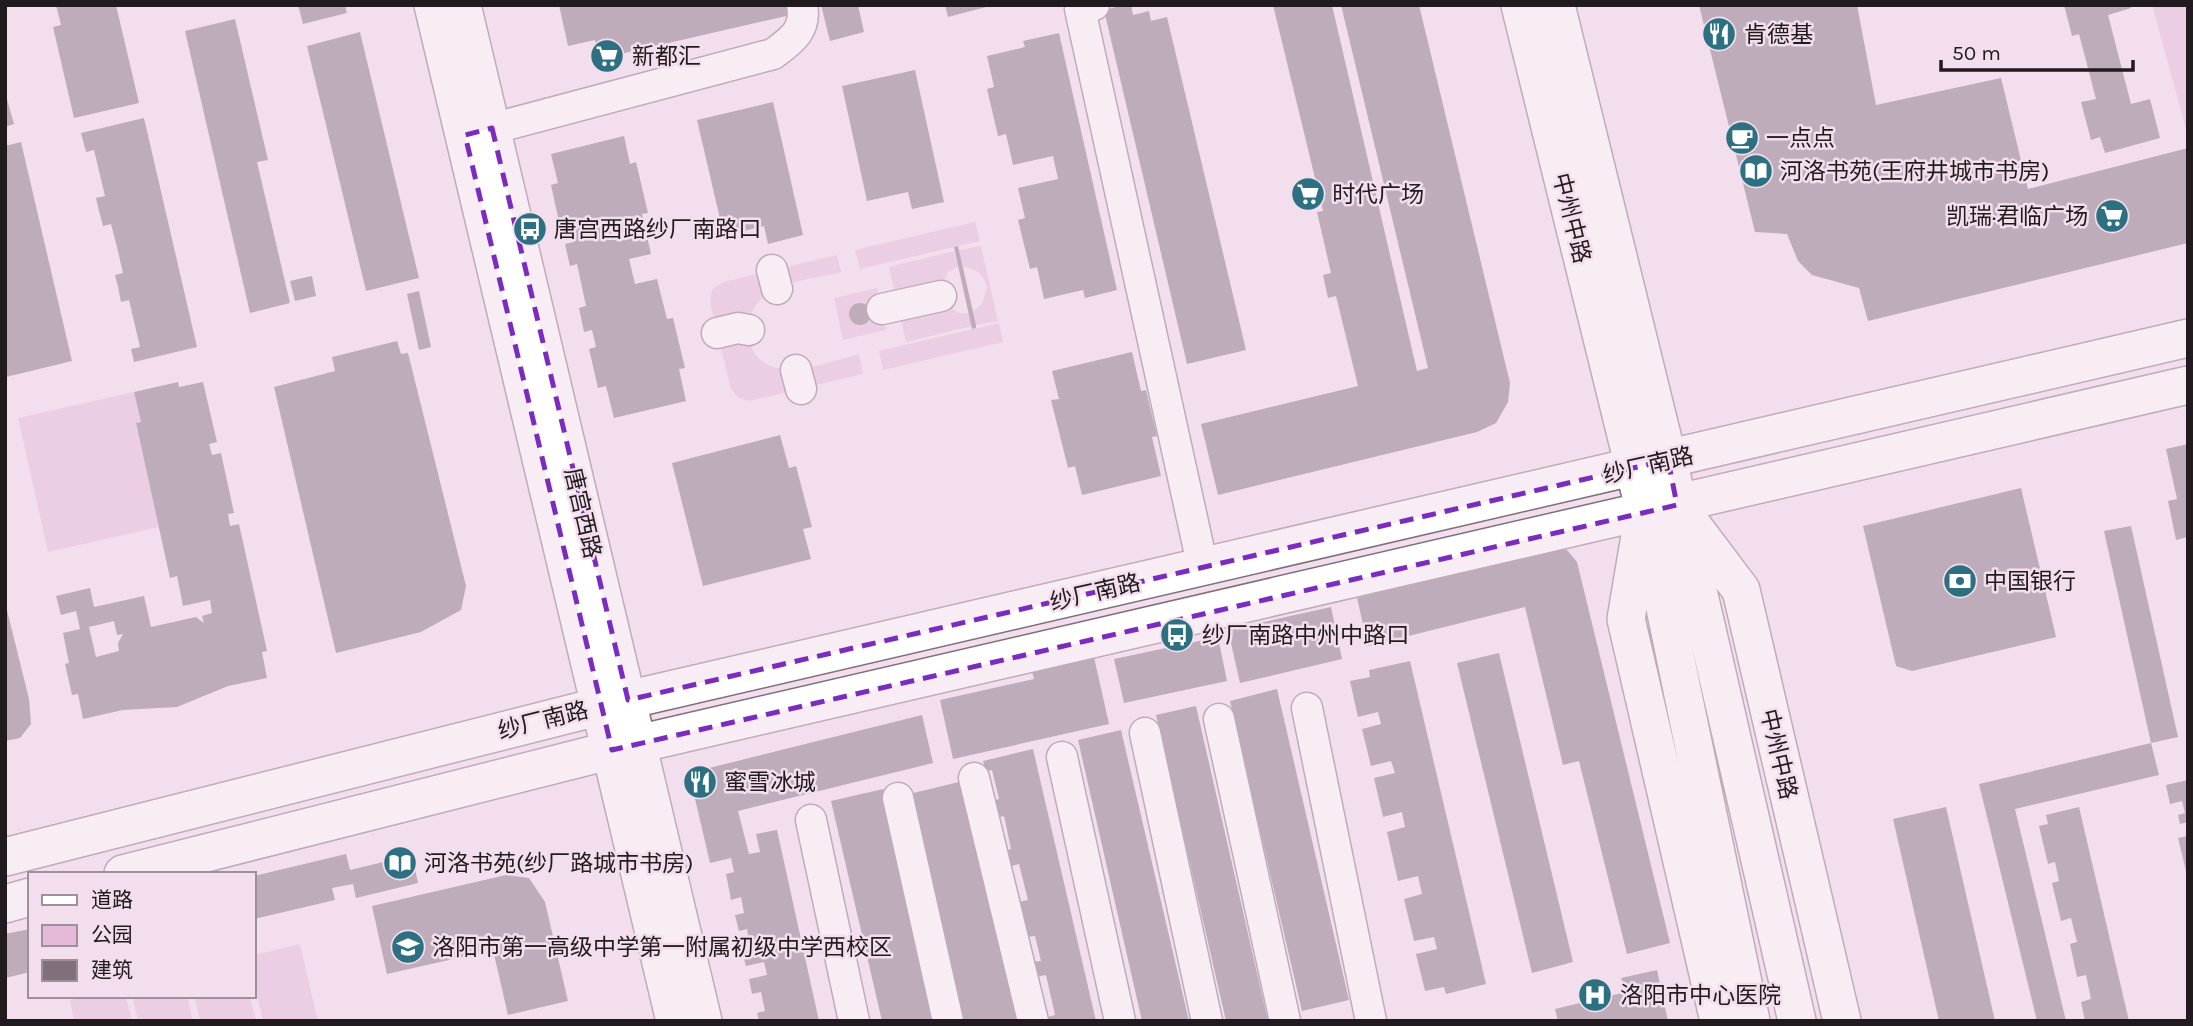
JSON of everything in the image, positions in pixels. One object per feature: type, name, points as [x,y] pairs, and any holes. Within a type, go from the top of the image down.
[{"type":"main road","name":"唐宫西路","points":[[433,5],[478,132]]},
{"type":"main road","name":"唐宫西路","points":[[461,5],[478,132],[614,703],[703,1021]]},
{"type":"main road","name":"中州中路","points":[[1520,5],[1633,468],[1661,508],[1741,590],[1842,1021]]},
{"type":"main road","name":"中州中路","points":[[1556,5],[1668,460],[1661,508],[1626,618],[1719,1021]]},
{"type":"main road","name":"纱厂南路","points":[[5,857],[614,703],[2188,338]]},
{"type":"main road","name":"纱厂南路","points":[[131,872],[625,747],[2188,385]]},
{"type":"main road","name":"中州中路","points":[[1661,508],[1770,905],[1797,1021]]},
{"type":"main road","name":"中州中路","points":[[1661,508],[1751,1021]]},
{"type":"main road","name":"唐宫西路","points":[[625,747],[675,1021]]},
{"type":"main road","points":[[5,904],[28,898]]},
{"type":"main road","points":[[1770,905],[1828,1021]]},
{"type":"street","points":[[478,132],[773,54],[796,38],[804,15],[802,5]]},
{"type":"street","points":[[1094,5],[1080,9],[1203,568]]},
{"type":"street","points":[[882,309],[941,296]]},
{"type":"street","points":[[717,333],[738,328],[749,330]]},
{"type":"street","points":[[1307,708],[1371,1021]]},
{"type":"street","points":[[1219,719],[1285,1021]]},
{"type":"street","points":[[1145,733],[1208,1021]]},
{"type":"street","points":[[1062,757],[1120,1021]]},
{"type":"street","points":[[975,778],[1033,1021]]},
{"type":"street","points":[[898,798],[948,1021]]},
{"type":"street","points":[[811,820],[854,1021]]},
{"type":"highlighted area","points":[[492,128],[628,700],[1668,460],[1677,505],[612,750],[465,135]]},
{"type":"green space","points":[[2152,5],[2188,5],[2188,133],[2187,133]]},
{"type":"green space","points":[[975,222],[980,241],[860,269],[855,250]]},
{"type":"green space","points":[[981,246],[998,321],[976,325],[973,311],[982,304],[987,288],[979,273],[963,267],[959,250]]},
{"type":"green space","points":[[954,251],[958,267],[948,272],[941,287],[945,304],[959,313],[969,313],[972,326],[906,342],[889,267]]},
{"type":"green space","points":[[837,255],[841,272],[794,282],[768,293],[760,300],[749,319],[752,349],[762,361],[775,367],[792,369],[859,354],[863,374],[749,401],[739,398],[731,389],[710,303],[712,290],[723,282]]},
{"type":"green space","points":[[877,288],[886,330],[843,340],[834,298]]},
{"type":"green space","points":[[999,323],[1003,342],[883,370],[879,351]]},
{"type":"green space","points":[[134,392],[141,422],[136,424],[159,527],[48,552],[18,418]]},
{"type":"green space","points":[[300,944],[318,1021],[263,1021],[256,991],[256,955]]},
{"type":"green space","points":[[126,998],[132,1021],[74,1021],[70,1000]]},
{"type":"green space","points":[[132,998],[187,998],[193,1021],[138,1021]]},
{"type":"green space","points":[[194,998],[250,998],[256,1021],[200,1021]]},
{"type":"building","points":[[56,5],[116,5],[139,103],[74,118],[53,27],[61,25]]},
{"type":"building","points":[[298,5],[345,5],[347,13],[303,24]]},
{"type":"building","points":[[559,5],[793,5],[795,14],[599,59],[595,40],[568,46]]},
{"type":"building","points":[[821,5],[858,5],[864,32],[830,41]]},
{"type":"building","points":[[945,5],[989,5],[990,6],[948,17]]},
{"type":"building","points":[[1131,5],[1133,15],[1149,11],[1151,21],[1167,17],[1246,350],[1187,364],[1104,10]]},
{"type":"building","points":[[1273,5],[1332,5],[1417,371],[1428,368],[1341,5],[1419,5],[1510,383],[1508,402],[1496,423],[1477,432],[1218,495],[1201,424],[1358,386],[1336,296],[1328,298],[1323,275],[1331,273],[1317,212],[1323,211]]},
{"type":"building","points":[[1699,5],[1857,5],[1876,105],[2001,78],[2028,189],[2188,148],[2188,243],[1868,321],[1859,288],[1812,275],[1798,261],[1787,234],[1755,232]]},
{"type":"building","points":[[2064,5],[2130,5],[2131,8],[2108,15],[2131,104],[2150,99],[2160,138],[2105,153],[2100,137],[2091,140],[2081,102],[2096,99],[2079,34],[2072,36]]},
{"type":"building","points":[[235,19],[268,160],[257,162],[290,303],[250,313],[185,31]]},
{"type":"building","points":[[360,32],[419,278],[366,291],[307,46]]},
{"type":"building","points":[[1059,33],[1117,290],[1085,298],[1083,290],[1044,299],[1037,267],[1030,269],[1018,220],[1025,218],[1018,188],[1058,179],[1053,156],[1013,165],[1006,134],[998,136],[987,89],[994,87],[987,56],[1025,47],[1023,41]]},
{"type":"building","points":[[915,70],[944,202],[912,209],[908,192],[867,201],[842,86]]},
{"type":"building","points":[[5,92],[14,124],[5,127]]},
{"type":"building","points":[[773,102],[803,235],[768,244],[764,226],[724,236],[697,120]]},
{"type":"building","points":[[144,118],[197,347],[134,362],[131,349],[140,347],[129,300],[121,302],[115,275],[123,273],[117,247],[111,224],[103,226],[99,211],[96,198],[105,196],[94,150],[86,152],[81,133]]},
{"type":"building","points":[[624,136],[630,164],[636,162],[648,213],[642,214],[651,254],[629,259],[635,284],[657,279],[667,319],[673,318],[685,368],[679,369],[686,401],[614,418],[606,386],[598,388],[589,349],[596,347],[592,330],[584,332],[579,308],[586,306],[577,264],[570,266],[565,244],[574,242],[569,224],[560,226],[551,185],[558,183],[551,154]]},
{"type":"building","points":[[21,142],[72,361],[6,377],[5,146]]},
{"type":"building","points":[[958,246],[976,325],[976,328],[972,329],[954,247]]},
{"type":"building","points":[[312,276],[316,296],[295,301],[290,281]]},
{"type":"building","points":[[419,291],[431,347],[419,350],[407,294]]},
{"type":"building","points":[[860,303],[868,306],[871,314],[868,322],[860,325],[852,322],[849,314],[852,306]]},
{"type":"building","points":[[397,341],[401,354],[408,353],[466,586],[461,610],[421,632],[336,653],[274,387],[335,371],[332,357]]},
{"type":"building","points":[[1132,352],[1141,391],[1146,390],[1157,436],[1152,437],[1161,476],[1082,495],[1075,466],[1068,468],[1051,400],[1059,399],[1052,371]]},
{"type":"building","points":[[178,382],[179,387],[203,382],[217,442],[209,444],[212,455],[221,453],[234,513],[228,514],[230,526],[239,524],[267,651],[262,652],[267,678],[228,686],[177,707],[123,710],[83,719],[78,694],[72,695],[65,664],[69,663],[63,633],[80,629],[76,611],[61,615],[56,596],[90,588],[94,607],[144,596],[151,627],[196,617],[204,623],[202,616],[212,613],[210,600],[183,606],[177,576],[170,578],[136,423],[141,422],[134,392]],"holes":[[[114,621],[117,635],[123,634],[118,643],[119,651],[96,657],[89,627]]]},
{"type":"building","points":[[780,435],[789,468],[796,466],[812,527],[803,529],[811,559],[703,586],[672,463]]},
{"type":"building","points":[[2188,444],[2188,537],[2176,540],[2168,501],[2177,499],[2166,449]]},
{"type":"building","name":"中国银行","points":[[2021,488],[2056,637],[1912,671],[1896,666],[1863,526]]},
{"type":"building","points":[[2131,526],[2178,737],[2151,743],[2104,531]]},
{"type":"building","points":[[1553,549],[1567,550],[1577,562],[1670,943],[1627,954],[1579,761],[1563,765],[1525,607],[1368,646],[1357,598]]},
{"type":"building","points":[[5,602],[29,699],[31,724],[20,738],[5,741]]},
{"type":"building","points":[[1331,607],[1342,659],[1240,683],[1228,630]]},
{"type":"building","points":[[1218,637],[1227,681],[1124,703],[1114,659]]},
{"type":"building","points":[[1499,653],[1573,962],[1532,973],[1457,663]]},
{"type":"building","points":[[1094,657],[1109,724],[953,759],[940,700],[1034,679],[1032,672]]},
{"type":"building","points":[[1410,661],[1486,984],[1446,994],[1444,987],[1425,991],[1416,954],[1437,949],[1434,937],[1414,941],[1404,899],[1422,894],[1418,876],[1398,881],[1387,832],[1405,827],[1402,812],[1383,817],[1374,778],[1395,773],[1391,761],[1371,766],[1362,729],[1381,724],[1378,712],[1358,717],[1350,681],[1370,677],[1369,670]]},
{"type":"building","points":[[1277,689],[1349,1000],[1302,1011],[1230,701]]},
{"type":"building","points":[[1196,706],[1268,1021],[1226,1021],[1156,715]]},
{"type":"building","points":[[922,715],[933,763],[738,811],[749,854],[760,852],[756,834],[777,830],[819,1021],[759,1021],[757,1013],[765,1011],[761,992],[752,994],[749,979],[767,975],[764,962],[746,966],[742,952],[751,950],[747,929],[739,931],[735,915],[744,913],[741,897],[731,900],[726,874],[734,872],[731,858],[710,863],[689,773]]},
{"type":"building","points":[[1121,730],[1189,1021],[1142,1021],[1078,740]]},
{"type":"building","points":[[2151,743],[2159,775],[2015,809],[2066,1021],[2037,1021],[1979,784]]},
{"type":"building","points":[[1033,749],[1096,1021],[1049,1021],[1048,1017],[1055,1015],[1046,975],[1036,977],[1033,962],[1041,961],[1035,936],[1027,937],[1019,902],[1028,900],[1019,864],[1008,867],[1004,851],[1011,849],[1004,816],[996,818],[992,801],[999,799],[992,770],[986,772],[983,761]]},
{"type":"building","points":[[2188,780],[2188,822],[2180,824],[2178,815],[2185,813],[2182,801],[2170,804],[2166,785]]},
{"type":"building","points":[[963,781],[1019,1021],[962,1021],[909,794]]},
{"type":"building","points":[[883,789],[938,1021],[882,1021],[831,801]]},
{"type":"building","points":[[1946,807],[1995,1021],[1939,1021],[1893,819]]},
{"type":"building","points":[[2079,807],[2129,1021],[2085,1021],[2081,1002],[2091,999],[2086,975],[2077,977],[2070,944],[2077,942],[2071,918],[2061,921],[2052,883],[2059,881],[2055,862],[2048,864],[2039,826],[2048,824],[2046,815]]},
{"type":"building","points":[[2188,836],[2188,875],[2187,875],[2178,838]]},
{"type":"building","points":[[346,854],[350,870],[412,855],[418,883],[356,898],[353,884],[332,888],[335,900],[256,919],[256,876]]},
{"type":"building","points":[[506,875],[529,878],[545,902],[568,1001],[508,1015],[493,950],[387,974],[372,906]]},
{"type":"building","points":[[28,929],[28,972],[5,978],[5,934]]},
{"type":"building","points":[[1657,970],[1668,1021],[1558,1021],[1555,1009],[1626,992],[1621,978]]},
{"type":"place","name":"肯德基","points":[[1719,34]]},
{"type":"place","name":"新都汇","points":[[607,56]]},
{"type":"place","name":"一点点","points":[[1742,138]]},
{"type":"place","name":"河洛书苑(王府井城市书房)","points":[[1756,171]]},
{"type":"place","name":"时代广场","points":[[1308,194]]},
{"type":"place","name":"凯瑞·君临广场","points":[[2112,216]]},
{"type":"place","name":"唐宫西路纱厂南路口","points":[[530,229]]},
{"type":"place","name":"中国银行","points":[[1960,581]]},
{"type":"place","name":"纱厂南路中州中路口","points":[[1177,635]]},
{"type":"place","name":"蜜雪冰城","points":[[700,782]]},
{"type":"place","name":"河洛书苑(纱厂路城市书房)","points":[[400,863]]},
{"type":"place","name":"洛阳市第一高级中学第一附属初级中学西校区","points":[[408,947]]},
{"type":"place","name":"洛阳市中心医院","points":[[1595,995]]}]
